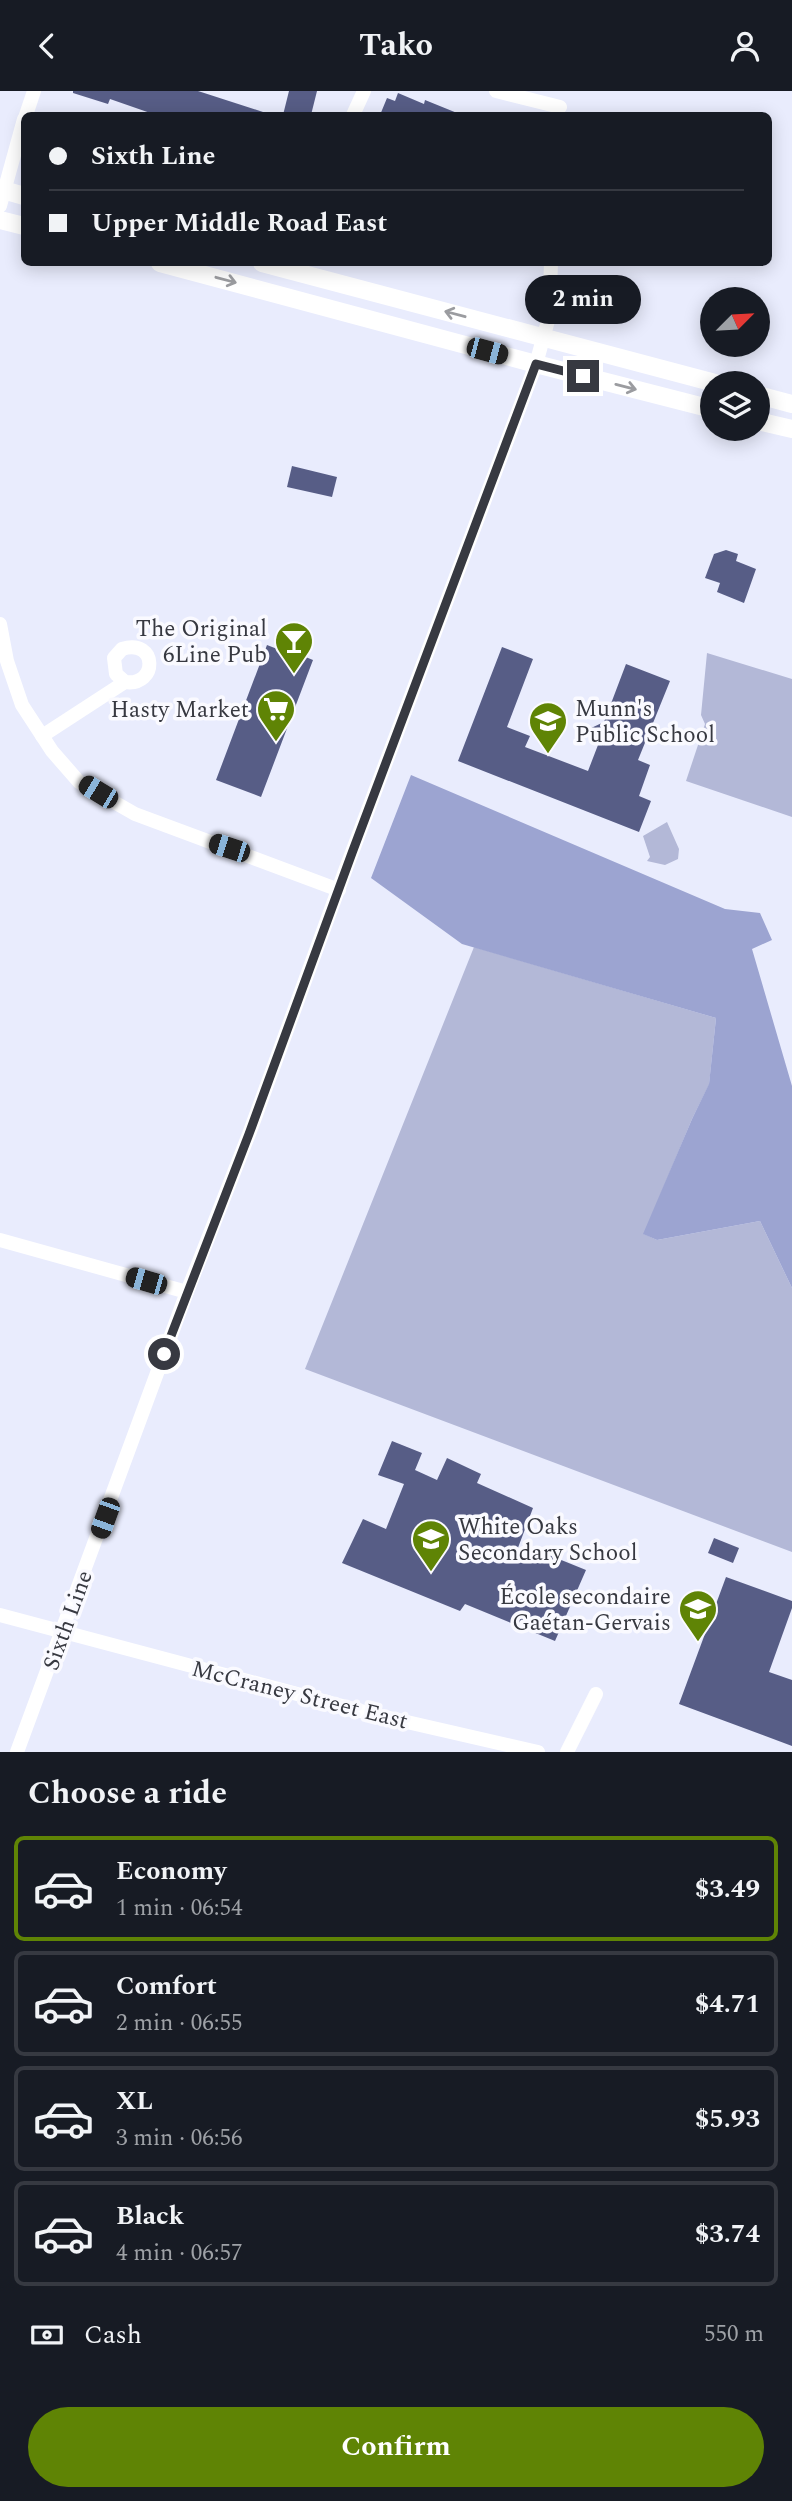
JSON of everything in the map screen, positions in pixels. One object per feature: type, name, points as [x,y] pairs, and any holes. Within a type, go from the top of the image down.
[{"type":"main road","points":[[1,195],[21,196]]},
{"type":"main road","points":[[0,220],[21,225]]},
{"type":"main road","points":[[171,266],[700,406]]},
{"type":"main road","points":[[273,266],[700,379]]},
{"type":"main road","points":[[770,398],[792,404]]},
{"type":"main road","points":[[770,424],[792,429]]},
{"type":"street","points":[[27,112],[34,91]]},
{"type":"street","points":[[354,112],[364,91]]},
{"type":"street","points":[[496,91],[560,111],[564,91]]},
{"type":"street","points":[[1,195],[21,131]]},
{"type":"street","name":"Sixth Line","points":[[17,1752],[536,364],[549,317],[551,266]]},
{"type":"street","points":[[0,624],[7,661],[22,705],[52,751],[79,782],[135,814],[339,890]]},
{"type":"street","points":[[42,736],[125,682]]},
{"type":"street","points":[[0,1240],[187,1292]]},
{"type":"street","name":"McCraney Street East","points":[[0,1615],[372,1714],[538,1752]]},
{"type":"street","points":[[566,1752],[596,1694]]},
{"type":"shaded area","points":[[707,653],[792,679],[792,817],[686,781],[705,724],[701,715]]},
{"type":"shaded area","points":[[411,775],[725,909],[760,913],[772,940],[752,949],[792,1086],[792,1288],[760,1221],[657,1240],[643,1234],[709,1084],[716,1018],[462,944],[371,878]]},
{"type":"shaded area","points":[[667,822],[679,849],[678,859],[665,865],[647,861],[650,857],[643,836]]},
{"type":"shaded area","points":[[474,947],[716,1018],[709,1085],[644,1234],[657,1240],[760,1221],[792,1288],[792,1552],[305,1369]]},
{"type":"building","points":[[198,91],[263,112],[147,112],[110,99],[108,104],[73,93]]},
{"type":"building","points":[[289,91],[317,91],[312,112],[284,112]]},
{"type":"building","points":[[398,93],[424,104],[425,100],[455,112],[381,112],[387,98],[395,101]]},
{"type":"building","points":[[292,466],[337,477],[332,497],[287,487]]},
{"type":"building","points":[[726,550],[738,554],[736,561],[756,569],[744,603],[717,592],[720,583],[705,578],[714,554]]},
{"type":"building","points":[[267,645],[313,660],[261,797],[216,780]]},
{"type":"building","points":[[502,647],[533,659],[507,727],[530,736],[525,747],[588,771],[598,745],[589,729],[604,722],[626,664],[670,681],[638,760],[650,765],[639,796],[651,801],[639,832],[458,761]]},
{"type":"building","points":[[392,1441],[422,1453],[415,1470],[437,1480],[447,1458],[481,1474],[477,1483],[533,1508],[516,1553],[535,1562],[539,1551],[586,1570],[555,1641],[465,1604],[460,1611],[342,1563],[363,1519],[386,1529],[404,1484],[378,1475]]},
{"type":"building","points":[[714,1538],[739,1548],[733,1563],[708,1553]]},
{"type":"building","points":[[726,1577],[792,1601],[792,1608],[769,1672],[792,1680],[792,1746],[679,1704]]},
{"type":"place","name":"The Original 6Line Pub","points":[[294,675]]},
{"type":"place","name":"Hasty Market","points":[[276,743]]},
{"type":"place","name":"Munn's Public School","points":[[548,755]]},
{"type":"place","name":"White Oaks Secondary School","points":[[431,1573]]},
{"type":"place","name":"École secondaire Gaétan-Gervais","points":[[698,1643]]},
{"type":"route","points":[[164,1354],[249,1134],[536,364],[583,376]]}]
